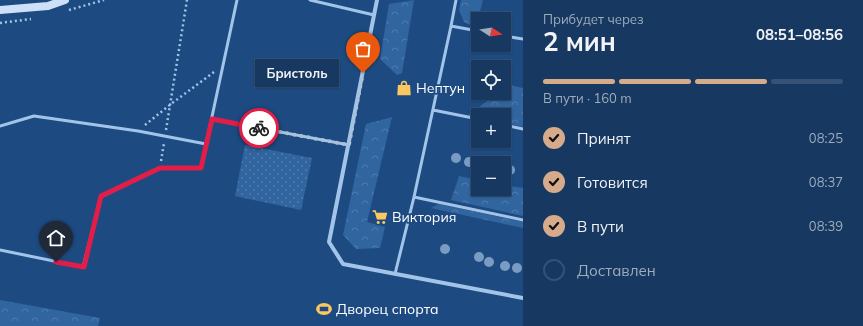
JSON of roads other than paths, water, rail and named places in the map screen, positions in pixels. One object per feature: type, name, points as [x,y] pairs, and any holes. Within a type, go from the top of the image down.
[{"type":"main road","points":[[0,10],[65,0]]},
{"type":"street","points":[[378,0],[330,242],[343,264],[523,298]]},
{"type":"lane","points":[[0,250],[84,267],[101,196],[160,168],[201,168],[237,0]]},
{"type":"lane","points":[[310,0],[374,15]]},
{"type":"lane","points":[[394,274],[414,197],[456,0]]},
{"type":"lane","points":[[451,26],[471,30]]},
{"type":"lane","points":[[511,37],[523,39]]},
{"type":"lane","points":[[433,110],[471,118]]},
{"type":"lane","points":[[0,126],[34,116],[138,131],[206,144]]},
{"type":"lane","points":[[212,119],[349,145]]},
{"type":"lane","points":[[511,126],[523,129]]},
{"type":"lane","points":[[414,197],[523,220]]},
{"type":"place","name":"Бристоль","points":[[363,73]]},
{"type":"place","name":"Нептун","points":[[404,88]]},
{"type":"place","name":"Виктория","points":[[380,217]]},
{"type":"place","name":"Дворец спорта","points":[[324,309]]}]
